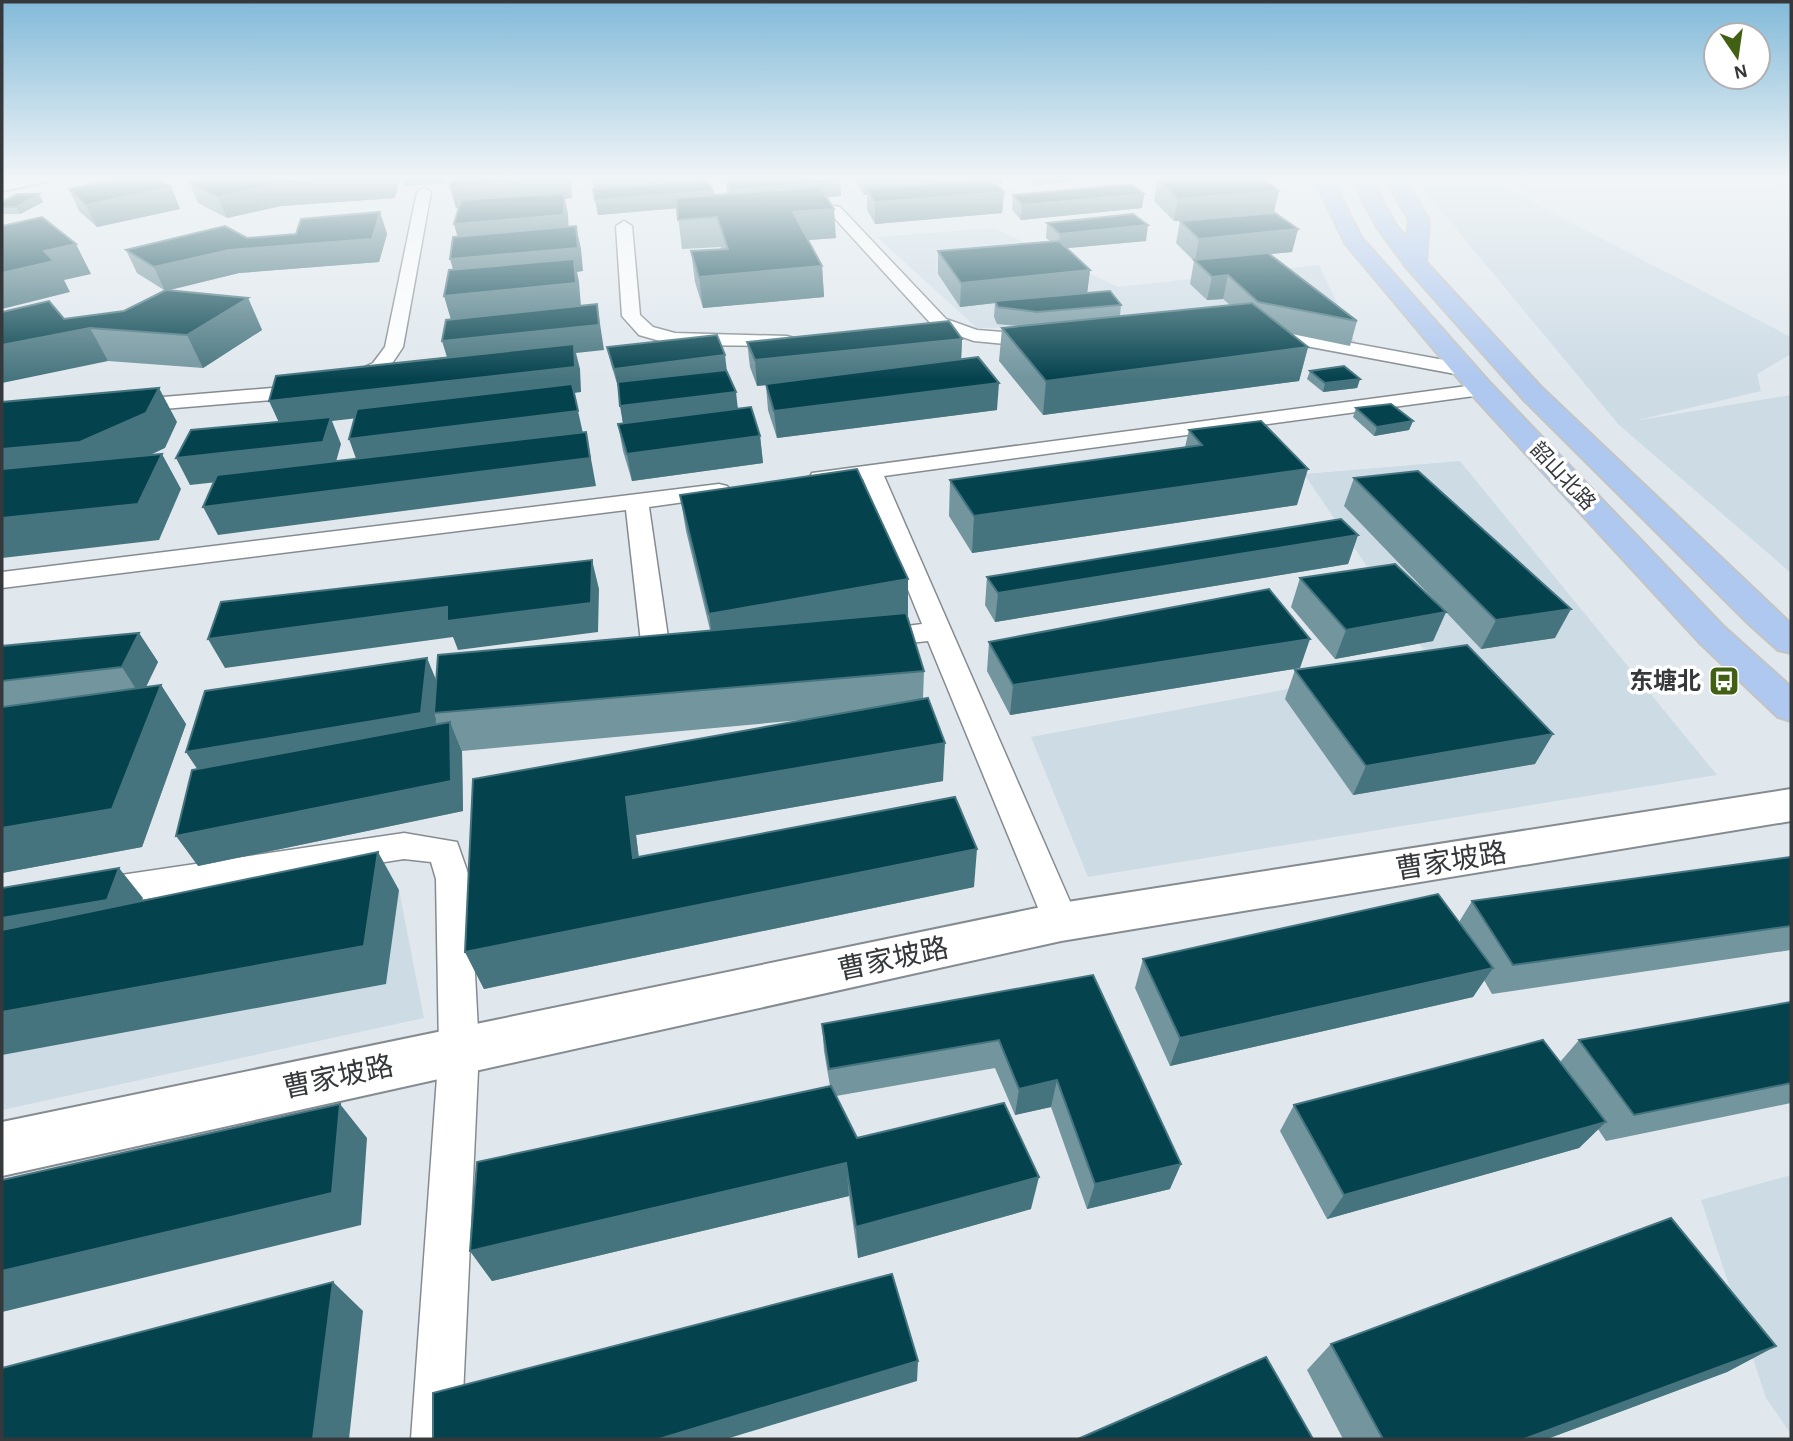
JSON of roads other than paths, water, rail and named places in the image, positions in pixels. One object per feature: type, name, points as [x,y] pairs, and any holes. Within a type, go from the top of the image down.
[{"type":"main road","points":[[1357,244],[1373,261]]},
{"type":"main road","name":"韶山北路","points":[[1369,244],[1373,261],[1474,380],[1711,634],[1791,708]]},
{"type":"main road","name":"韶山北路","points":[[1400,244],[1533,394],[1791,642]]},
{"type":"main road","points":[[1415,264],[1417,244]]},
{"type":"street","points":[[113,408],[309,391],[352,381],[380,367],[394,347],[414,244]]},
{"type":"street","points":[[625,244],[631,316],[646,331],[674,339],[729,342],[809,339]]},
{"type":"street","points":[[867,244],[940,323]]},
{"type":"street","points":[[914,326],[940,323],[974,335],[1016,339],[1055,336]]},
{"type":"street","points":[[1238,328],[1474,380]]},
{"type":"street","points":[[802,480],[871,472],[1474,380]]},
{"type":"street","points":[[871,472],[1061,922]]},
{"type":"street","points":[[2,580],[747,487]]},
{"type":"street","points":[[637,501],[655,653]]},
{"type":"street","points":[[846,641],[938,631]]},
{"type":"street","name":"曹家坡路","points":[[2,1149],[1061,922],[1791,805]]},
{"type":"street","points":[[69,897],[404,846],[445,852],[453,879],[459,1049],[436,1439]]},
{"type":"place","name":"东塘北","points":[[1724,681]]}]
